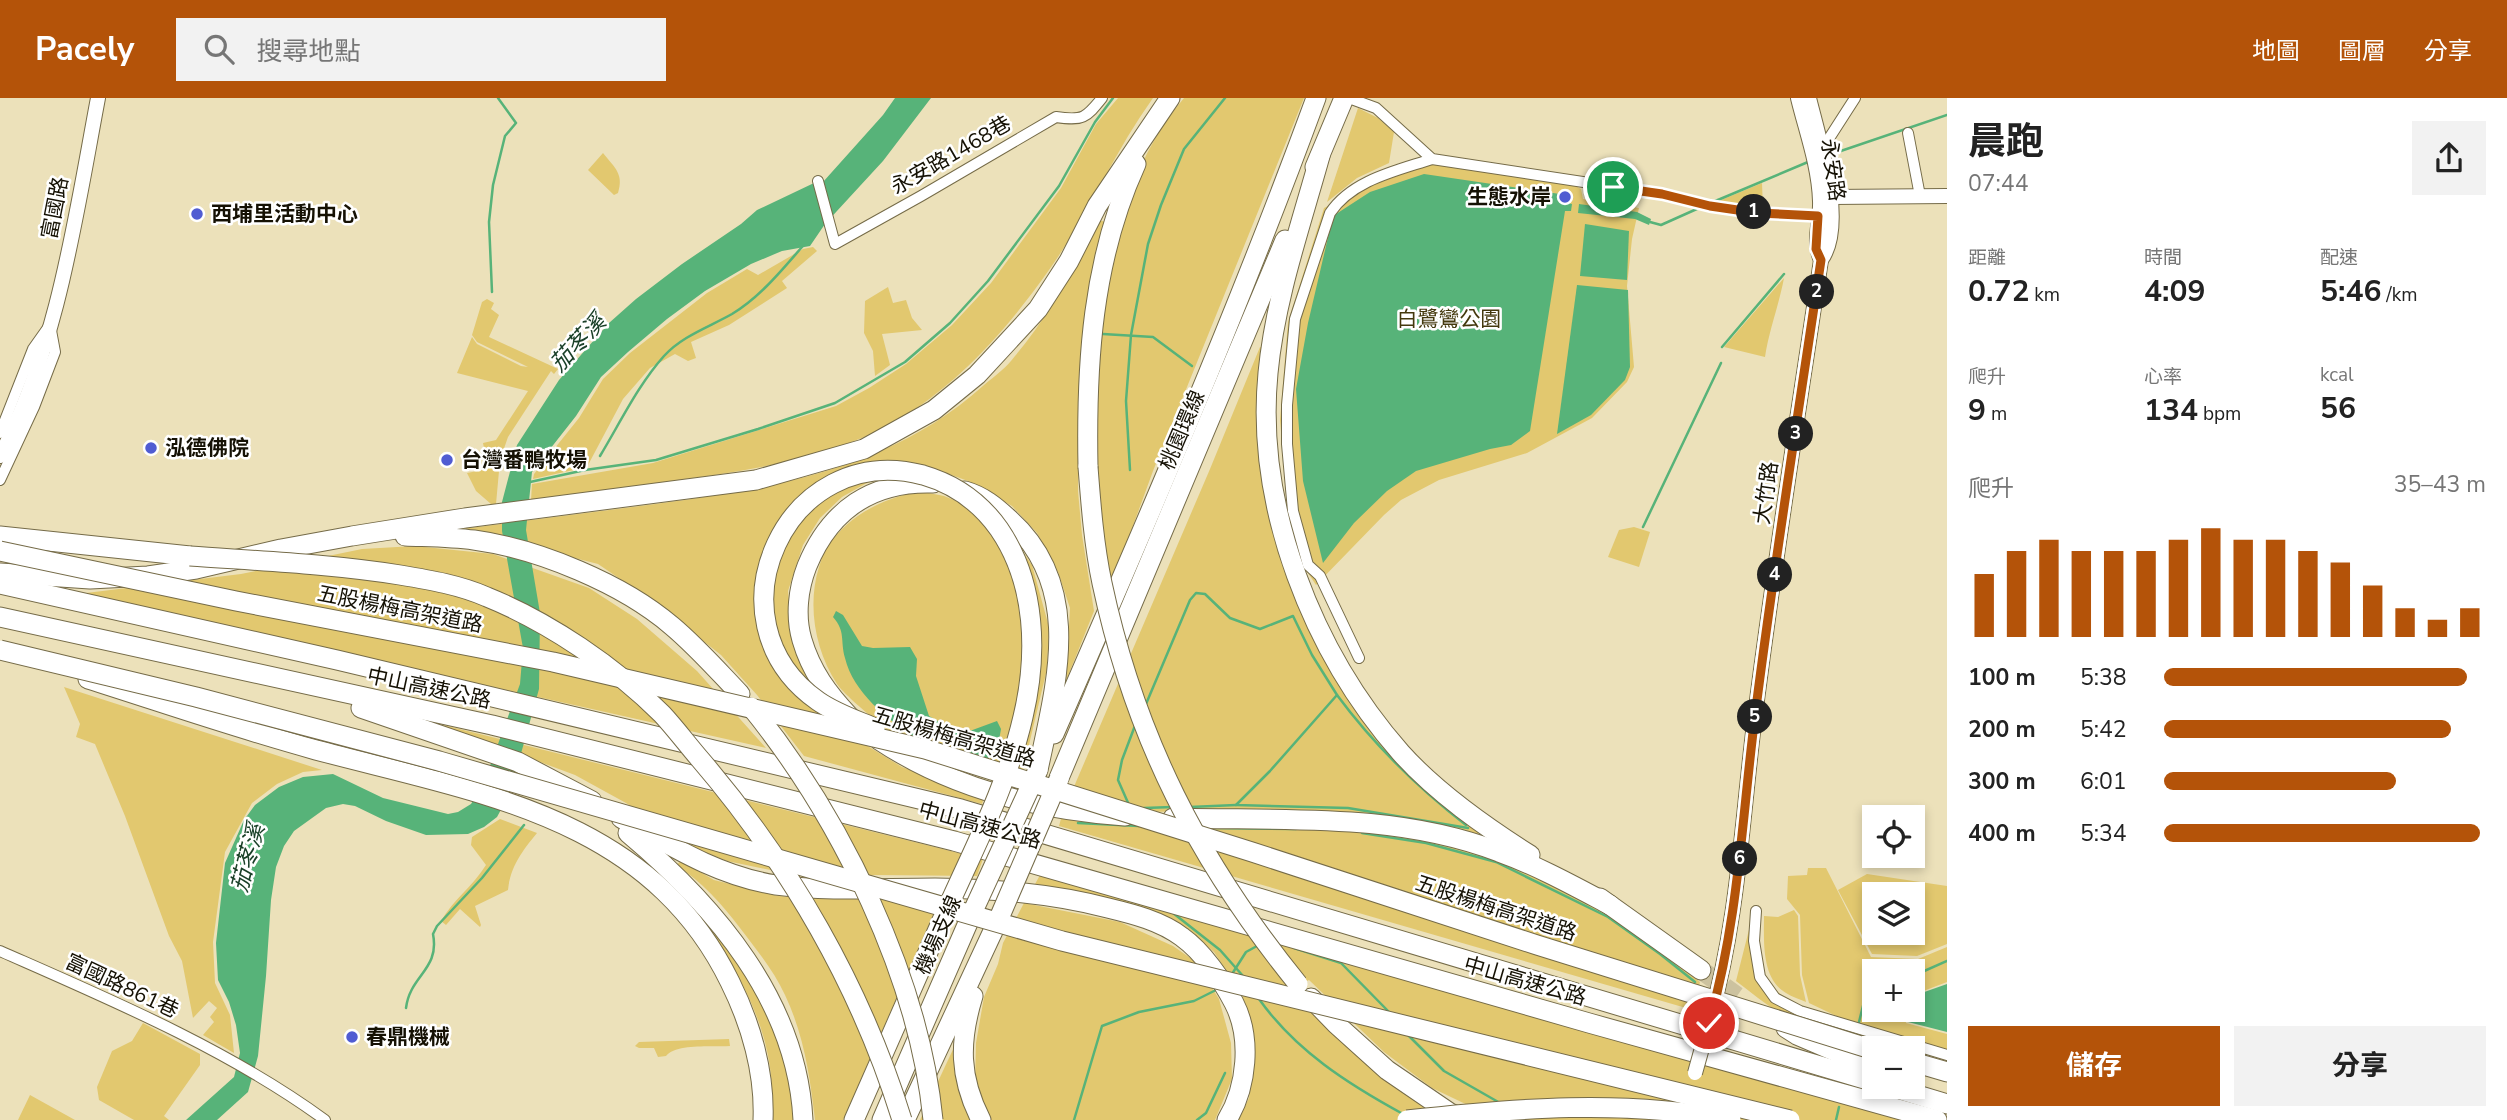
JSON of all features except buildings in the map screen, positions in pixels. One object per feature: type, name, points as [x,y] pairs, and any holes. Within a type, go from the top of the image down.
[{"type":"highway","points":[[0,573],[90,579],[148,576],[196,569],[352,536],[465,518],[756,480],[864,449],[934,410],[977,375],[1038,309],[1069,261],[1097,206],[1170,98]]},
{"type":"highway","name":"桃園環線","points":[[1038,770],[1174,456],[1316,98]]},
{"type":"highway","name":"桃園環線","points":[[991,936],[1345,100]]},
{"type":"highway","points":[[1158,115],[1113,222],[1101,274],[1088,366],[1088,467],[1093,529],[1110,615],[1133,698],[1178,805],[1257,934],[1298,984],[1336,1024],[1387,1070],[1450,1113],[1468,1120]]},
{"type":"highway","points":[[1320,156],[1275,322],[1266,408],[1277,504],[1291,560],[1311,611],[1342,675],[1403,755],[1484,825],[1610,905],[1701,970]]},
{"type":"highway","points":[[853,1120],[1008,770],[1024,715],[1031,650],[1026,587],[1016,559],[993,521],[959,490],[941,480],[913,473],[877,471],[828,486],[810,499],[791,519],[778,537],[770,555],[763,594],[764,616],[778,654],[801,686],[817,701],[925,750]]},
{"type":"highway","points":[[1038,770],[1060,657],[1057,610],[1050,578],[1037,551],[1020,529],[993,504],[971,492],[940,483],[915,482],[890,486],[863,498],[827,527],[813,552],[802,578],[798,609],[801,638],[812,667],[828,695],[856,724],[921,765],[955,779],[1042,806],[1087,813],[1201,819],[1314,818],[1384,825],[1444,836],[1497,851],[1550,873],[1610,905]]},
{"type":"highway","points":[[0,536],[190,556],[354,568],[439,582],[487,596],[562,635],[624,681],[662,714],[738,806],[813,917],[851,987],[904,1120]]},
{"type":"highway","points":[[352,536],[474,540],[508,547],[592,576],[632,597],[671,625],[740,694],[767,726],[810,791],[856,874],[883,932],[903,982],[922,1049],[933,1120]]},
{"type":"highway","name":"五股楊梅高架道路","points":[[0,551],[236,601],[553,662],[925,750],[1862,1046]]},
{"type":"highway","name":"中山高速公路","points":[[0,584],[961,808],[1862,1078]]},
{"type":"highway","points":[[0,617],[371,710],[518,762],[696,860],[731,874],[772,884],[817,890],[945,888],[1035,894],[1083,901],[1156,923],[1182,937],[1202,958],[1226,988],[1237,1009],[1245,1048],[1244,1068],[1227,1120]]},
{"type":"highway","name":"中山高速公路","points":[[0,617],[492,725],[968,845],[1937,1120]]},
{"type":"highway","points":[[0,651],[297,745],[504,801],[577,829],[615,851],[653,880],[690,918],[718,957],[740,1003],[754,1046],[761,1080],[763,1120]]},
{"type":"highway","points":[[0,651],[196,697],[439,761],[1062,941],[1790,1120]]},
{"type":"highway","name":"機場支線","points":[[882,1120],[1038,770]]},
{"type":"highway","points":[[569,788],[611,818],[655,855],[703,903],[754,970],[780,1021],[798,1079],[803,1120]]},
{"type":"highway","points":[[904,1120],[991,936]]},
{"type":"highway","points":[[981,1120],[972,1102],[962,1056],[965,1022],[991,936]]},
{"type":"highway","points":[[1737,996],[1797,1035],[1862,1063]]},
{"type":"highway","points":[[1925,1066],[1947,1072]]},
{"type":"highway","points":[[1925,1090],[1947,1101]]},
{"type":"highway","points":[[1925,1096],[1947,1101]]},
{"type":"highway","points":[[1407,1120],[1503,1110],[1629,1108],[1731,1120]]},
{"type":"main road","name":"富國路","points":[[0,456],[4,436],[50,325],[61,291],[97,98]]},
{"type":"main road","name":"永安路","points":[[1798,98],[1818,155]]},
{"type":"main road","name":"永安路","points":[[1809,98],[1824,205],[1819,255]]},
{"type":"main road","points":[[1824,205],[1947,196]]},
{"type":"main road","name":"大竹路","points":[[1682,1120],[1723,977],[1731,929],[1753,732],[1819,255],[1829,250],[1824,205]]},
{"type":"street","name":"永安路1468巷","points":[[818,181],[835,244],[1056,117],[1075,120],[1088,116],[1102,98]]},
{"type":"street","points":[[1818,155],[1855,98]]},
{"type":"street","points":[[1345,100],[1376,108],[1432,159]]},
{"type":"street","points":[[1908,133],[1920,196]]},
{"type":"street","points":[[1359,658],[1320,576],[1308,565],[1293,511],[1287,431],[1295,319],[1330,213],[1337,202],[1356,186],[1432,159],[1662,194],[1710,206],[1758,213],[1824,205]]},
{"type":"street","name":"富國路","points":[[0,480],[34,407],[55,352],[50,325]]},
{"type":"street","points":[[1756,911],[1754,941],[1760,977],[1775,998],[1800,1011],[1947,1055]]},
{"type":"street","name":"富國路861巷","points":[[0,951],[126,1007],[225,1058],[325,1120]]},
{"type":"green space","points":[[1118,98],[1153,98],[1063,249],[999,334],[961,373],[919,407],[870,434],[787,462],[701,477],[531,500],[532,484],[653,463],[836,406],[906,364],[952,325],[991,283],[1061,188],[1096,124]]},
{"type":"green space","points":[[1184,98],[1304,98],[1153,471],[1111,586],[1098,512],[1094,448],[1096,375],[1106,288],[1112,254],[1132,188],[1163,126]]},
{"type":"green space","points":[[1358,108],[1378,118],[1394,132],[1389,163],[1357,178],[1327,202]]},
{"type":"green space","points":[[603,153],[619,176],[620,186],[618,193],[614,195],[588,170]]},
{"type":"green space","name":"白鷺鸞公園","points":[[1432,163],[1574,185],[1581,189],[1583,199],[1639,208],[1632,239],[1627,286],[1634,367],[1627,382],[1592,418],[1527,453],[1439,480],[1401,500],[1316,585],[1302,564],[1288,514],[1280,420],[1288,322],[1324,208],[1359,190]]},
{"type":"green space","points":[[1762,183],[1763,210],[1714,203]]},
{"type":"green space","points":[[1098,220],[1106,222],[1079,396],[1078,491],[1094,611],[1066,681],[1070,608],[1058,572],[1037,533],[1012,506],[968,481],[935,469],[880,478],[842,497],[820,518],[803,545],[788,591],[792,631],[840,721],[866,745],[902,767],[984,798],[982,804],[804,756],[757,695],[721,655],[651,600],[598,564],[461,529],[686,500],[778,484],[865,457],[907,438],[947,415],[1012,360],[1050,308]]},
{"type":"green space","points":[[813,247],[817,251],[782,281],[787,288],[729,325],[691,342],[696,358],[688,361],[675,354],[650,368],[623,399],[587,467],[533,479],[534,474],[579,418],[603,379],[630,353],[707,293],[747,269],[758,275],[803,249]]},
{"type":"green space","points":[[1784,278],[1765,357],[1724,347]]},
{"type":"green space","points":[[888,287],[893,303],[906,300],[912,318],[922,330],[882,334],[890,365],[875,376],[873,351],[864,333],[865,301]]},
{"type":"green space","points":[[487,299],[494,303],[491,309],[499,315],[489,337],[558,369],[554,374],[551,371],[508,437],[500,460],[496,504],[491,504],[476,491],[467,473],[488,469],[483,443],[496,440],[528,391],[457,373],[472,337],[477,344],[528,367],[477,342],[472,335],[482,302]]},
{"type":"green space","points":[[1260,347],[1264,348],[1271,515],[1297,604],[1345,689],[1480,828],[1477,839],[1296,810],[1140,812],[1067,803]]},
{"type":"green space","points":[[919,491],[944,496],[966,505],[1007,529],[1032,565],[1049,627],[1047,669],[1019,787],[943,764],[924,755],[897,737],[844,692],[823,657],[815,627],[814,597],[815,582],[826,549],[845,526],[867,510]]},
{"type":"green space","points":[[1634,527],[1650,532],[1639,567],[1608,557],[1619,530]]},
{"type":"green space","points":[[415,546],[493,554],[589,588],[637,619],[697,671],[766,748],[78,594],[241,574],[362,549]]},
{"type":"green space","points":[[64,687],[322,770],[303,772],[277,784],[252,803],[225,852],[213,942],[215,983],[230,1015],[234,1053],[203,1035],[214,1022],[210,1017],[217,1008],[209,1001],[193,1018],[182,961],[169,936],[95,744],[76,737],[80,724]]},
{"type":"green space","points":[[435,723],[983,859],[977,876],[875,875],[809,878],[727,861],[697,849],[626,803],[575,775]]},
{"type":"green space","points":[[1062,815],[1350,826],[1451,845],[1496,858],[1602,910],[1651,942],[1700,982],[1693,1010],[1059,826]]},
{"type":"green space","points":[[500,819],[537,833],[514,866],[508,890],[475,906],[480,927],[460,909],[446,925],[441,921],[446,913],[486,865],[471,845],[472,837]]},
{"type":"green space","points":[[681,861],[714,880],[778,896],[824,899],[941,897],[843,1120],[815,1120],[802,1041],[781,986],[726,910],[703,886],[676,865]]},
{"type":"green space","points":[[1808,868],[1826,868],[1862,939],[1862,945],[1865,945],[1871,957],[1918,959],[1862,959],[1862,1022],[1906,1022],[1947,1034],[1947,1061],[1925,1054],[1925,1036],[1866,1036],[1849,1022],[1809,1003],[1802,975],[1800,915],[1787,899],[1788,876],[1807,875]]},
{"type":"green space","points":[[1867,874],[1920,882],[1862,882],[1862,935],[1838,890]]},
{"type":"green space","points":[[1040,875],[1912,1120],[1499,1120],[1432,1088],[1384,1052],[1309,980],[1293,988],[1452,1120],[1238,1120],[1249,1098],[1253,1065],[1252,1025],[1242,995],[1214,952],[1186,928],[1034,886]]},
{"type":"green space","points":[[1925,883],[1947,886],[1947,944],[1917,956],[1872,954],[1867,945],[1925,945]]},
{"type":"green space","points":[[1024,903],[1120,922],[1173,946],[1196,962],[1219,999],[1231,1043],[1232,1079],[1215,1120],[991,1120],[975,1085],[976,1043],[984,997],[998,964],[1003,943]]},
{"type":"green space","points":[[694,909],[739,964],[773,1026],[788,1072],[794,1120],[773,1120],[771,1076],[762,1030],[733,967]]},
{"type":"green space","points":[[1794,910],[1798,916],[1800,975],[1806,1002],[1778,987],[1768,969],[1766,958],[1764,916],[1778,917]]},
{"type":"green space","points":[[1753,914],[1759,915],[1760,957],[1769,982],[1799,1006],[1848,1026],[1840,1043],[1798,1025],[1736,981]]},
{"type":"green space","points":[[1947,947],[1947,982],[1925,990],[1925,959],[1918,959]]},
{"type":"green space","points":[[143,1023],[200,1054],[200,1065],[164,1116],[169,1120],[134,1120],[99,1100],[97,1087],[112,1051],[132,1041]]},
{"type":"green space","points":[[729,1039],[730,1046],[686,1047],[658,1057],[654,1048],[635,1046],[639,1042]]},
{"type":"green space","points":[[956,1043],[974,1120],[920,1120]]},
{"type":"green space","points":[[30,1095],[75,1120],[18,1120]]},
{"type":"water","name":"茄苳溪","points":[[895,98],[931,98],[883,161],[825,224],[810,246],[782,251],[751,264],[705,291],[667,319],[601,377],[576,416],[532,472],[526,530],[540,613],[539,689],[510,793],[497,817],[468,834],[426,835],[386,821],[355,806],[343,804],[326,808],[294,831],[284,846],[276,867],[258,1056],[248,1092],[217,1120],[186,1120],[234,1077],[240,1053],[236,1025],[218,980],[216,943],[225,863],[244,820],[255,805],[279,787],[303,777],[333,774],[383,798],[448,814],[458,812],[471,804],[483,785],[520,684],[523,648],[502,531],[502,502],[517,445],[559,380],[609,323],[636,299],[757,210],[814,183],[823,182]]},
{"type":"water","name":"白鷺鸞公園","points":[[1424,174],[1567,195],[1568,203],[1572,204],[1571,211],[1565,211],[1530,431],[1511,445],[1416,471],[1387,491],[1354,523],[1323,563],[1303,481],[1296,389],[1333,216],[1370,192]]},
{"type":"water","points":[[1579,204],[1637,212],[1651,219],[1649,225],[1635,219],[1578,213]]},
{"type":"water","points":[[1585,224],[1629,231],[1627,280],[1580,276]]},
{"type":"water","points":[[1577,285],[1628,290],[1630,367],[1625,380],[1591,415],[1557,434]]},
{"type":"water","points":[[836,611],[843,615],[862,646],[910,647],[917,659],[916,676],[929,716],[967,732],[997,721],[1001,729],[998,746],[987,760],[973,760],[948,733],[915,738],[872,704],[849,670],[841,632],[833,617]]},
{"type":"water","points":[[1947,984],[1947,1032],[1908,1022],[1925,1022],[1925,992]]},
{"type":"waterway","points":[[492,292],[489,222],[493,185],[505,136],[516,123],[498,98]]},
{"type":"waterway","points":[[530,482],[585,470],[656,460],[758,429],[835,403],[905,362],[950,323],[988,281],[1059,186],[1095,122],[1113,98]]},
{"type":"waterway","points":[[1130,470],[1126,401],[1131,335],[1148,244],[1184,149],[1225,98]]},
{"type":"waterway","points":[[1829,155],[1947,115]]},
{"type":"waterway","points":[[1713,202],[1808,162]]},
{"type":"waterway","points":[[1650,222],[1661,225],[1699,208]]},
{"type":"waterway","points":[[600,456],[638,392],[664,356],[687,337],[732,314],[752,300],[802,247]]},
{"type":"waterway","points":[[1722,347],[1784,274]]},
{"type":"waterway","points":[[1103,334],[1153,337],[1192,366]]},
{"type":"waterway","points":[[1643,527],[1721,363]]},
{"type":"waterway","points":[[1146,704],[1190,600],[1196,593],[1205,594],[1230,618],[1260,629],[1293,616],[1312,655],[1337,695],[1236,805],[1348,808],[1468,828]]},
{"type":"waterway","points":[[1337,695],[1397,764],[1430,796],[1466,825]]},
{"type":"waterway","points":[[1129,805],[1118,780],[1122,760],[1136,723]]},
{"type":"waterway","points":[[1190,807],[1236,805]]},
{"type":"waterway","points":[[1144,808],[1173,807]]},
{"type":"waterway","points":[[1078,823],[1139,826]]},
{"type":"waterway","points":[[406,1008],[413,988],[429,965],[434,946],[433,934],[437,926],[482,878],[524,825]]},
{"type":"waterway","points":[[1215,828],[1296,829]]},
{"type":"waterway","points":[[1362,833],[1426,843],[1496,862],[1608,917],[1695,982]]},
{"type":"waterway","points":[[1173,913],[1220,950],[1243,976]]},
{"type":"waterway","points":[[1232,974],[1246,952],[1257,946]]},
{"type":"waterway","points":[[1294,948],[1341,963],[1390,1013]]},
{"type":"waterway","points":[[1925,971],[1947,961]]},
{"type":"waterway","points":[[1074,1120],[1102,1026],[1139,1012],[1194,1001],[1218,989]]},
{"type":"waterway","points":[[1259,999],[1289,1035],[1324,1065],[1403,1114]]},
{"type":"waterway","points":[[1858,1026],[1862,1010]]},
{"type":"waterway","points":[[1407,1034],[1444,1071],[1500,1103]]},
{"type":"waterway","points":[[1197,1120],[1206,1113],[1225,1073]]},
{"type":"waterway","points":[[1836,1120],[1839,1107]]},
{"type":"tunnel","points":[[1701,970],[1737,996]]},
{"type":"place","name":"生態水岸","points":[[1565,197]]},
{"type":"place","name":"西埔里活動中心","points":[[197,214]]},
{"type":"place","name":"泓德佛院","points":[[151,448]]},
{"type":"place","name":"台灣番鴨牧場","points":[[447,460]]},
{"type":"place","name":"春鼎機械","points":[[352,1037]]},
{"type":"route","points":[[1613,187],[1758,213],[1818,216],[1816,249],[1821,260],[1756,709],[1731,929],[1723,977],[1709,1023]]}]
